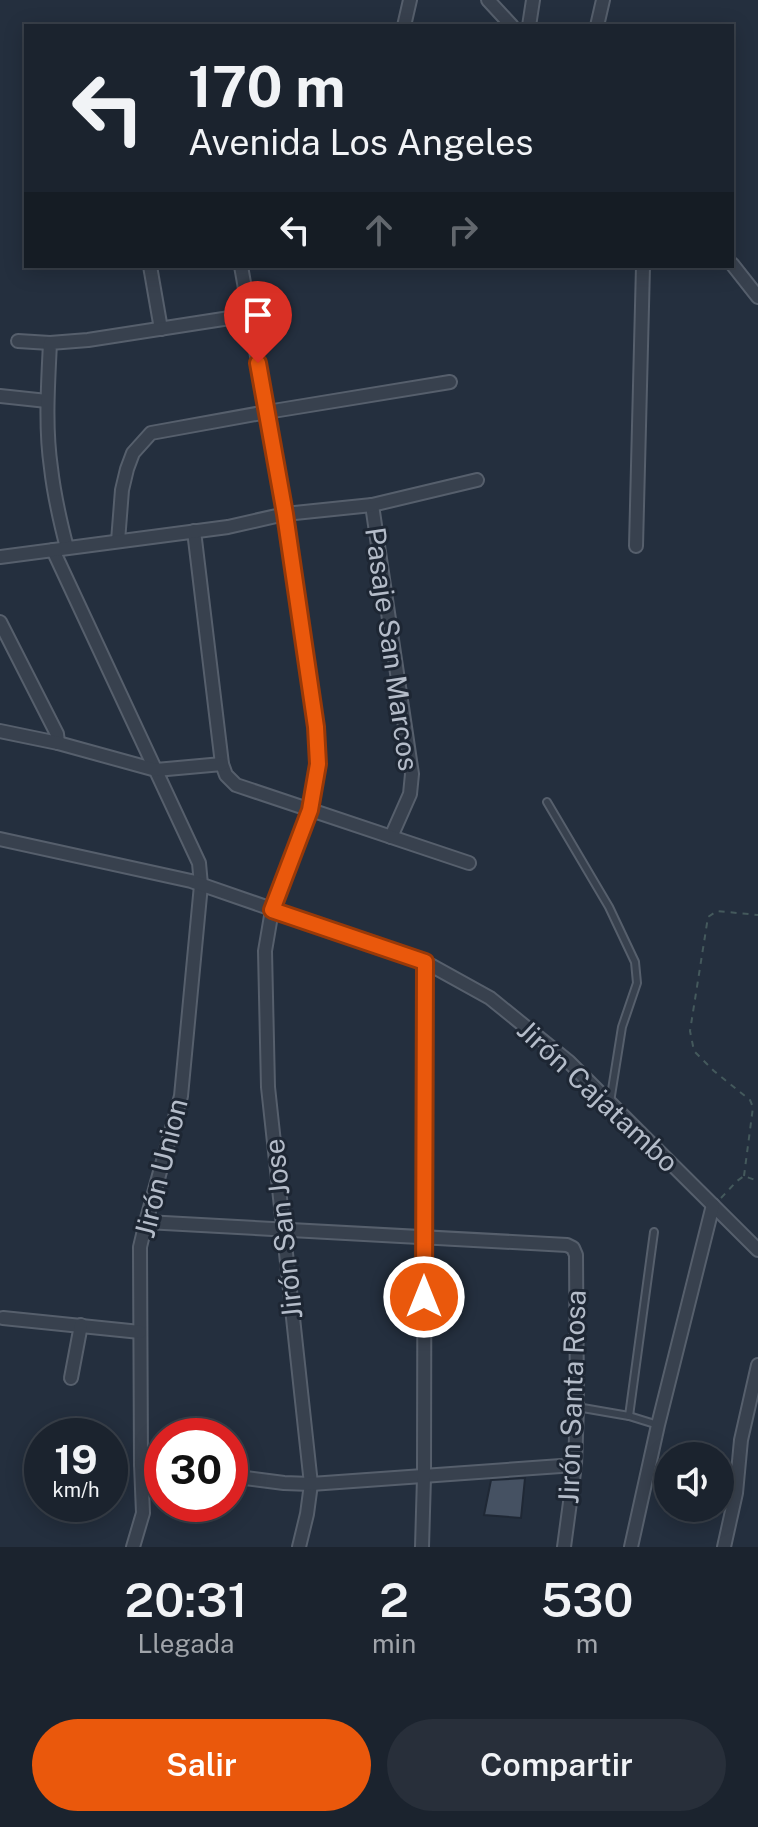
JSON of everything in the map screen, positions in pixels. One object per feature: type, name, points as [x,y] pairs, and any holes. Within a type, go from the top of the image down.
[{"type":"street","points":[[404,24],[410,0]]},
{"type":"street","points":[[488,0],[510,24]]},
{"type":"street","points":[[529,24],[533,0]]},
{"type":"street","points":[[597,24],[603,0]]},
{"type":"street","points":[[734,267],[758,297]]},
{"type":"street","points":[[150,268],[161,329]]},
{"type":"street","name":"Jirón San Jose","points":[[241,268],[285,514],[316,727],[318,764],[310,810],[272,910],[265,951],[268,1087],[311,1484],[299,1547]]},
{"type":"street","points":[[636,546],[643,268]]},
{"type":"street","points":[[18,341],[50,343],[88,340],[249,315]]},
{"type":"street","points":[[50,343],[47,401],[50,465],[67,548]]},
{"type":"street","points":[[118,541],[127,469],[133,453],[151,433],[450,382]]},
{"type":"street","points":[[0,396],[47,401]]},
{"type":"street","points":[[0,557],[228,527],[285,514],[372,505],[477,480]]},
{"type":"street","name":"Pasaje San Marcos","points":[[372,505],[412,774],[410,794],[391,837]]},
{"type":"street","points":[[194,531],[222,764],[229,780],[236,785],[469,863]]},
{"type":"street","name":"Jirón Union","points":[[53,550],[199,863],[201,885],[181,1096],[140,1247],[143,1513],[133,1547]]},
{"type":"street","points":[[0,622],[57,734],[58,743]]},
{"type":"street","points":[[0,731],[58,743],[156,770],[222,764]]},
{"type":"street","name":"Jirón Cajatambo","points":[[0,839],[201,885],[425,962],[490,998],[569,1062],[758,1250]]},
{"type":"street","points":[[422,1547],[425,962]]},
{"type":"street","points":[[631,1547],[713,1205]]},
{"type":"street","points":[[146,1222],[424,1237]]},
{"type":"street","name":"Jirón Santa Rosa","points":[[424,1237],[567,1245],[573,1248],[576,1255],[577,1407],[575,1465],[564,1547]]},
{"type":"street","points":[[3,1318],[140,1332]]},
{"type":"street","points":[[71,1378],[81,1325]]},
{"type":"street","points":[[724,1547],[736,1493],[741,1440],[758,1365]]},
{"type":"street","points":[[248,1478],[311,1484],[575,1465]]},
{"type":"lane","points":[[547,802],[609,907],[635,962],[637,983],[622,1027],[610,1102]]},
{"type":"lane","points":[[629,1416],[654,1232]]},
{"type":"lane","points":[[577,1407],[629,1416],[658,1425]]},
{"type":"path","points":[[713,1205],[744,1176],[753,1107],[750,1100],[694,1051],[690,1031],[708,917],[717,911],[758,915]]},
{"type":"path","points":[[744,1176],[758,1181]]},
{"type":"building","points":[[525,1478],[521,1518],[484,1515],[491,1480]]},
{"type":"route","points":[[258,363],[285,514],[316,727],[318,764],[310,810],[272,910],[425,962],[424,1297]]}]
